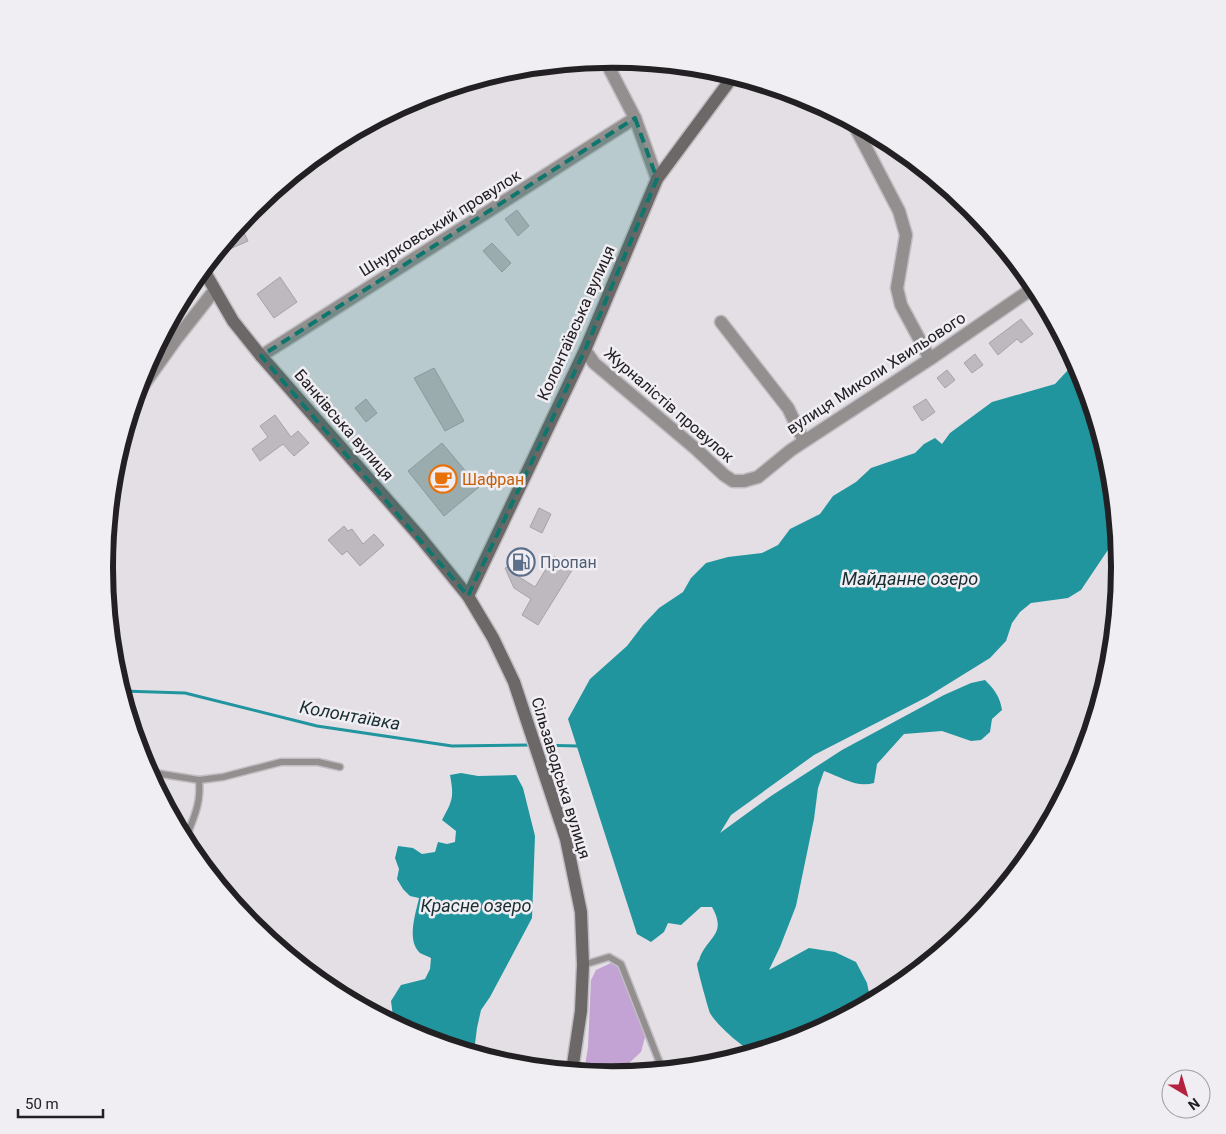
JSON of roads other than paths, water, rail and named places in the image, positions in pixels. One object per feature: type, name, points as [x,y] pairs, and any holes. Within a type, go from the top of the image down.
[{"type":"main road","name":"Колонтаївська вулиця","points":[[468,596],[585,350],[657,178],[729,82]]},
{"type":"main road","name":"Банківська вулиця","points":[[207,277],[233,321],[420,537],[468,596]]},
{"type":"main road","name":"Сільзаводська вулиця","points":[[468,596],[493,638],[514,682],[547,776],[566,839],[581,912],[583,965],[581,1011],[573,1064]]},
{"type":"street","points":[[609,68],[635,118],[657,178]]},
{"type":"street","name":"Шнурковський провулок","points":[[262,356],[635,118]]},
{"type":"street","points":[[857,131],[899,211],[906,235],[897,288],[898,296],[930,359]]},
{"type":"street","points":[[156,367],[176,338],[214,291]]},
{"type":"street","name":"вулиця Миколи Хвильового","points":[[733,481],[744,481],[758,477],[804,441],[930,359],[1029,291]]},
{"type":"street","points":[[721,322],[788,408],[804,441]]},
{"type":"street","name":"Журналістів провулок","points":[[585,350],[594,363],[733,481]]},
{"type":"lane","points":[[159,774],[199,780],[222,777],[281,762],[318,762],[340,767]]},
{"type":"lane","points":[[189,830],[199,803],[199,780]]},
{"type":"lane","points":[[583,965],[609,957],[621,964],[659,1061],[656,1064]]},
{"type":"water","name":"Майданне озеро","points":[[1068,370],[1071,370],[1086,406],[1095,438],[1103,470],[1111,534],[1111,545],[1081,590],[1068,598],[1031,603],[1020,612],[1012,623],[1006,641],[990,658],[927,697],[814,755],[731,815],[720,833],[771,796],[842,750],[944,695],[971,683],[985,680],[998,697],[1002,710],[992,719],[990,732],[981,740],[971,741],[942,731],[904,734],[877,764],[874,783],[855,783],[824,771],[818,788],[814,819],[796,906],[769,970],[809,948],[835,952],[856,962],[867,983],[870,996],[834,1015],[804,1028],[774,1040],[747,1048],[730,1035],[710,1013],[697,964],[717,929],[718,923],[712,907],[701,907],[681,925],[668,923],[664,932],[651,942],[637,934],[568,719],[590,679],[627,646],[659,608],[683,592],[691,578],[706,563],[728,557],[762,553],[778,545],[790,529],[820,514],[833,496],[856,482],[871,468],[915,453],[924,444],[935,438],[942,444],[950,433],[992,402],[1055,384]]},
{"type":"water","name":"Красне озеро","points":[[461,773],[478,776],[516,775],[523,788],[535,836],[532,918],[490,997],[481,1010],[474,1046],[452,1040],[393,1015],[391,1001],[401,985],[425,979],[430,969],[431,958],[420,953],[416,948],[413,926],[419,898],[410,896],[397,879],[399,869],[395,858],[398,846],[413,848],[422,854],[435,852],[438,842],[447,844],[455,842],[456,831],[442,820],[452,798],[450,775]]},
{"type":"waterway","name":"Колонтаївка","points":[[130,691],[185,693],[317,726],[452,746],[531,745]]},
{"type":"waterway","name":"Колонтаївка","points":[[537,745],[578,746]]},
{"type":"place","name":"Шафран","points":[[443,479]]},
{"type":"place","name":"Пропан","points":[[521,562]]}]
